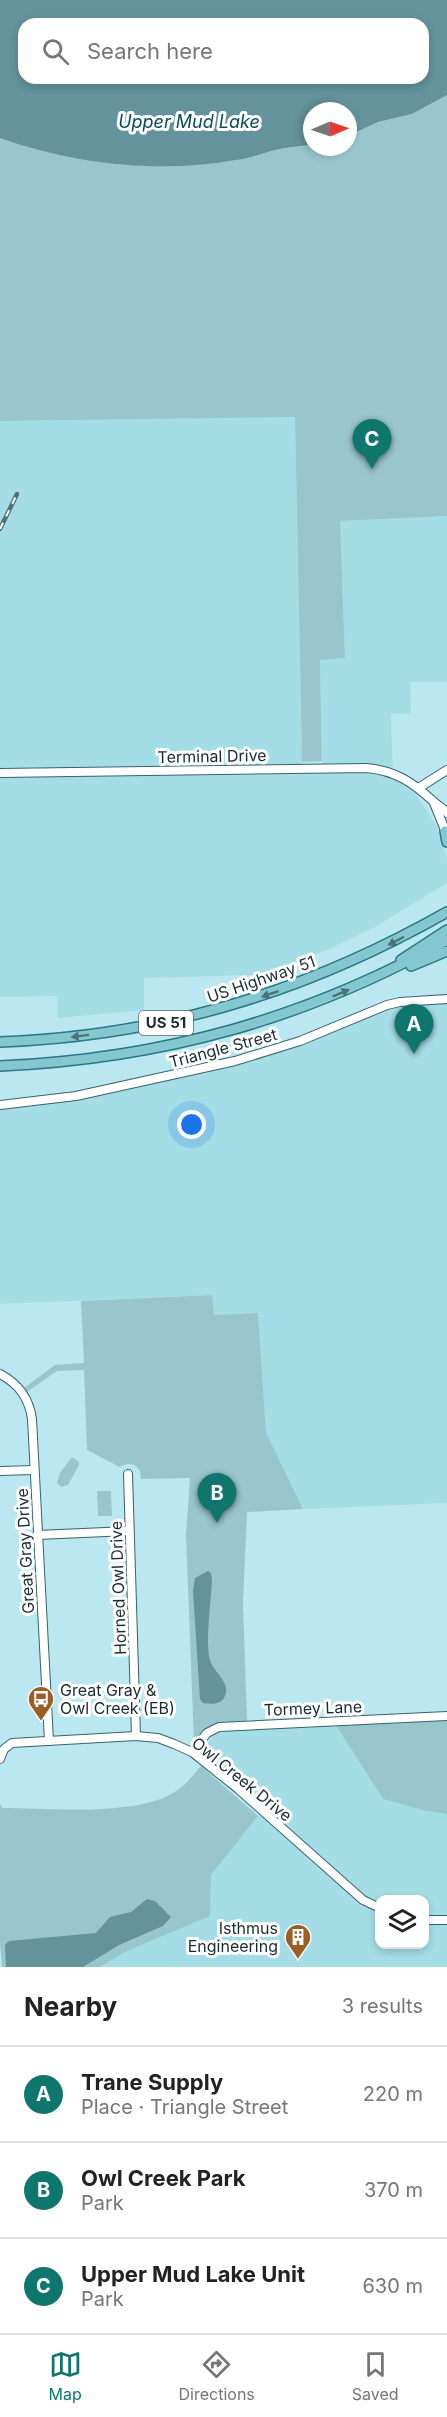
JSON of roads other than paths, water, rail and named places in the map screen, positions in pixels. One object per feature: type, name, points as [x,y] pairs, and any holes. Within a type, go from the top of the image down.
[{"type":"main road","points":[[446,833],[447,842]]},
{"type":"main road","name":"US Highway 51","points":[[0,1042],[109,1033],[173,1021],[234,1005],[298,984],[357,959],[447,912]]},
{"type":"main road","points":[[391,970],[405,956],[447,930]]},
{"type":"main road","name":"US 51","points":[[0,1066],[101,1058],[206,1038],[301,1009],[391,970],[447,940]]},
{"type":"main road","points":[[380,975],[403,969],[447,951]]},
{"type":"street","name":"Terminal Drive","points":[[0,773],[354,767],[388,771],[420,787],[447,813]]},
{"type":"street","points":[[420,787],[447,770]]},
{"type":"street","name":"Terminal Drive","points":[[433,802],[446,833]]},
{"type":"street","name":"Triangle Street","points":[[0,1105],[76,1096],[196,1070],[292,1044],[387,1005],[447,999]]},
{"type":"street","name":"Great Gray Drive","points":[[0,1374],[17,1385],[29,1405],[49,1741]]},
{"type":"street","points":[[0,1471],[34,1470]]},
{"type":"street","name":"Horned Owl Drive","points":[[128,1474],[136,1736]]},
{"type":"street","points":[[37,1535],[129,1531]]},
{"type":"street","name":"Tormey Lane","points":[[192,1752],[207,1733],[219,1726],[447,1716]]},
{"type":"street","name":"Owl Creek Drive","points":[[0,1759],[4,1749],[12,1743],[136,1736],[158,1738],[192,1752],[237,1788],[363,1900],[375,1906]]},
{"type":"street","points":[[429,1920],[447,1920]]},
{"type":"water","name":"Upper Mud Lake","points":[[0,0],[447,0],[447,95],[412,114],[378,122],[357,132],[357,102],[303,102],[303,146],[207,164],[147,166],[116,164],[57,154],[0,138]]},
{"type":"water","points":[[208,1571],[211,1573],[212,1580],[208,1633],[210,1660],[226,1688],[224,1698],[212,1704],[203,1703],[200,1699],[193,1591],[195,1578]]},
{"type":"water","points":[[147,1899],[155,1901],[171,1917],[163,1926],[119,1945],[83,1967],[6,1967],[5,1945],[9,1941],[96,1933],[110,1917],[131,1912]]},
{"type":"railway","points":[[0,529],[17,494]]},
{"type":"place","name":"Upper Mud Lake Unit","points":[[372,469]]},
{"type":"place","name":"Trane Supply","points":[[414,1054]]},
{"type":"place","name":"Owl Creek Park","points":[[217,1523]]},
{"type":"place","name":"Great Gray & Owl Creek (EB)","points":[[41,1722]]},
{"type":"place","name":"Isthmus Engineering","points":[[298,1960]]}]
